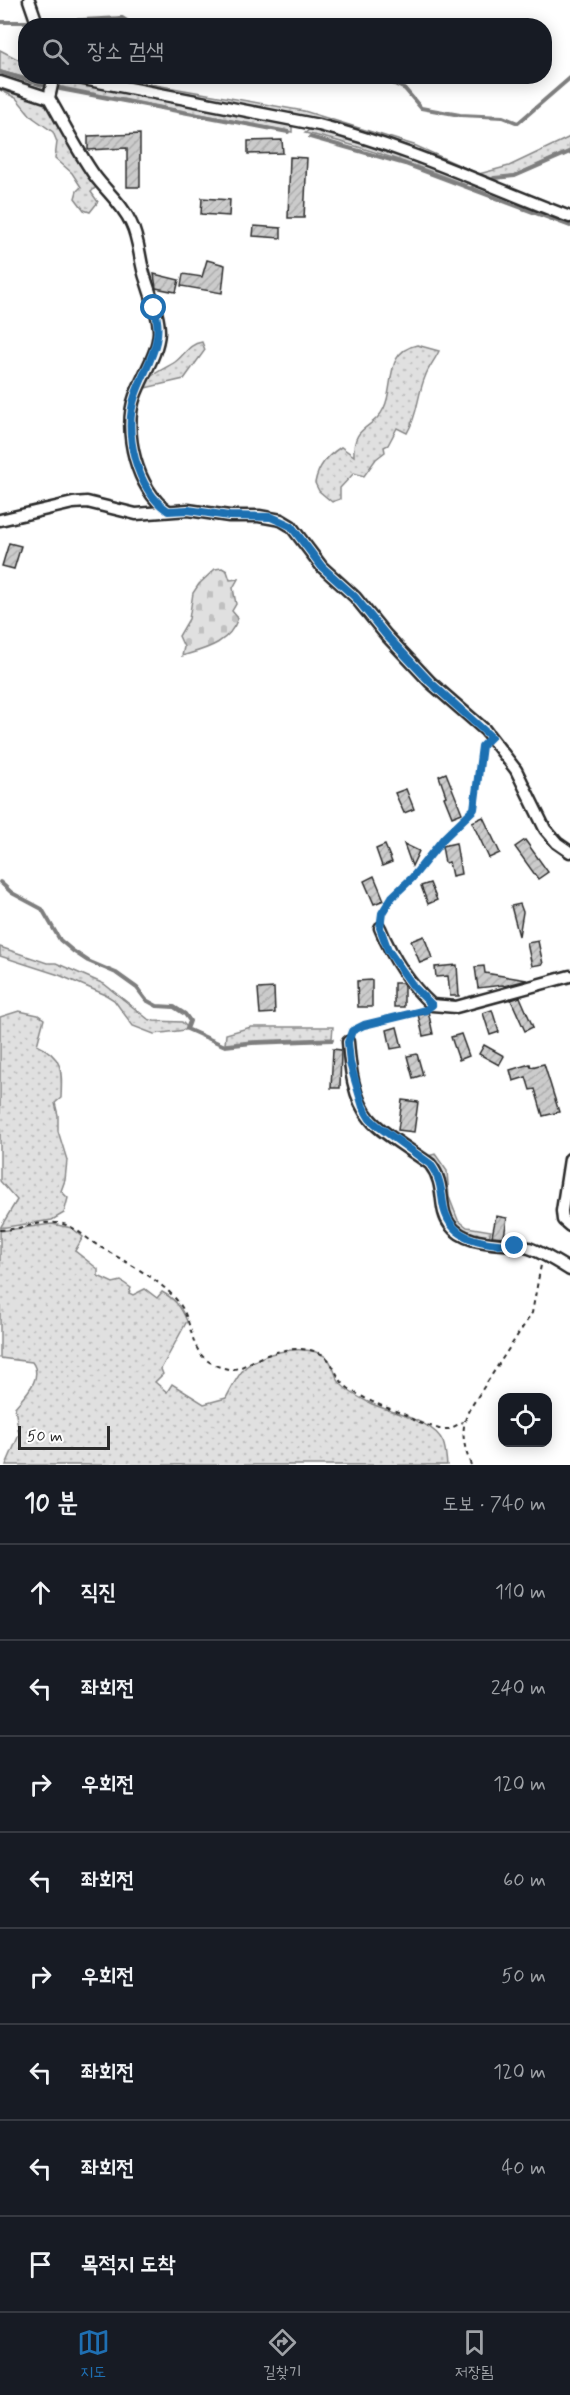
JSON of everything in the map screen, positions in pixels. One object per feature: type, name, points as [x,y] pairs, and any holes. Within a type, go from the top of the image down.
[{"type":"street","points":[[29,0],[35,18]]},
{"type":"street","points":[[0,82],[49,98],[94,175],[130,221],[138,241],[144,277],[158,320],[159,335],[150,363],[134,398],[131,417],[132,439],[142,483],[151,496],[168,511]]},
{"type":"street","points":[[49,98],[52,84]]},
{"type":"street","points":[[109,84],[319,125],[357,135],[410,153],[570,217]]},
{"type":"street","points":[[0,520],[73,503],[87,502],[136,514],[188,510],[229,516],[271,517],[291,526],[322,567],[355,597],[386,635],[430,682],[491,737],[516,770],[545,829],[557,843],[570,852]]},
{"type":"street","points":[[380,928],[388,950],[413,986],[432,1005],[456,1007],[570,976]]},
{"type":"street","points":[[348,1042],[353,1079],[363,1107],[370,1119],[430,1164],[437,1173],[446,1219],[451,1227],[472,1239],[528,1248],[570,1270]]},
{"type":"street","points":[[570,1159],[562,1211],[563,1220],[570,1226]]},
{"type":"path","points":[[380,928],[382,913],[392,897],[412,878],[444,838],[474,809],[482,746],[491,737]]},
{"type":"path","points":[[348,1042],[352,1031],[364,1025],[426,1010],[432,1005]]},
{"type":"path","points":[[0,1230],[52,1222],[73,1227],[101,1248],[128,1262],[171,1296],[181,1306],[197,1350],[217,1365],[236,1369],[243,1368],[262,1357],[284,1351],[305,1349],[318,1352],[328,1358],[339,1379],[368,1401],[438,1429],[449,1429],[463,1422]]},
{"type":"path","points":[[471,1465],[463,1437],[463,1422],[532,1313],[540,1268],[540,1253]]},
{"type":"green space","points":[[0,50],[18,59],[18,76],[0,71]]},
{"type":"green space","points":[[0,84],[48,99],[99,184],[91,192],[98,202],[90,212],[84,210],[75,198],[81,187],[72,173],[55,158],[57,142],[53,132],[32,117],[16,98],[0,90]]},
{"type":"green space","points":[[58,84],[83,84],[292,124],[292,132],[56,86]]},
{"type":"green space","points":[[117,84],[150,84],[304,111],[414,145],[479,174],[509,166],[570,137],[570,150],[514,175],[485,179],[357,130]]},
{"type":"green space","points":[[309,130],[319,130],[383,147],[468,180],[466,185],[346,143],[305,133]]},
{"type":"green space","points":[[478,184],[570,220],[570,225],[471,187]]},
{"type":"green space","points":[[202,342],[205,350],[184,379],[141,389],[151,376],[175,362],[193,345]]},
{"type":"green space","points":[[417,345],[439,351],[426,374],[407,433],[397,428],[388,445],[384,447],[385,452],[376,459],[364,476],[354,473],[340,488],[340,499],[332,502],[319,491],[315,483],[321,467],[331,454],[341,447],[354,456],[356,438],[380,415],[384,408],[395,362],[399,355]]},
{"type":"green space","points":[[222,568],[227,571],[230,580],[238,579],[233,588],[236,604],[232,611],[238,618],[234,627],[229,634],[215,644],[182,656],[184,647],[179,636],[189,619],[193,593],[215,569]]},
{"type":"green space","points":[[0,947],[47,963],[56,963],[104,984],[148,1019],[182,1022],[187,1027],[185,1030],[154,1034],[133,1026],[114,1000],[106,995],[59,975],[0,956]]},
{"type":"green space","points":[[19,1011],[38,1015],[44,1019],[37,1045],[52,1055],[60,1066],[61,1098],[55,1103],[58,1131],[67,1160],[65,1180],[61,1191],[68,1198],[64,1213],[52,1220],[0,1228],[17,1200],[0,1181],[0,1017]]},
{"type":"green space","points":[[251,1027],[333,1027],[332,1038],[225,1044],[226,1034]]},
{"type":"green space","points":[[435,1154],[447,1171],[449,1197],[458,1220],[467,1227],[491,1231],[488,1240],[475,1237],[455,1226],[428,1156]]},
{"type":"green space","points":[[52,1224],[72,1228],[83,1237],[75,1251],[98,1269],[98,1276],[113,1283],[121,1281],[131,1288],[129,1293],[133,1295],[145,1289],[157,1298],[162,1292],[180,1308],[187,1321],[161,1369],[163,1374],[155,1382],[167,1392],[172,1384],[204,1404],[226,1398],[243,1370],[260,1358],[284,1351],[309,1351],[328,1359],[343,1387],[377,1406],[410,1417],[438,1434],[443,1442],[447,1465],[6,1465],[19,1435],[15,1407],[32,1386],[36,1374],[32,1362],[0,1358],[0,1231]]},
{"type":"building","points":[[140,134],[140,187],[127,187],[127,148],[88,150],[88,136]]},
{"type":"building","points":[[282,140],[283,153],[248,154],[248,141]]},
{"type":"building","points":[[290,157],[307,158],[304,218],[288,218]]},
{"type":"building","points":[[202,198],[230,200],[229,216],[201,214]]},
{"type":"building","points":[[254,226],[281,228],[281,238],[253,236]]},
{"type":"building","points":[[207,260],[225,265],[222,293],[181,286],[183,274],[202,277]]},
{"type":"building","points":[[154,274],[179,280],[176,292],[156,288]]},
{"type":"building","points":[[9,543],[21,546],[14,569],[2,566]]},
{"type":"building","points":[[446,773],[462,813],[452,817],[439,776]]},
{"type":"building","points":[[406,789],[414,809],[404,813],[395,793]]},
{"type":"building","points":[[483,817],[500,853],[489,858],[472,822]]},
{"type":"building","points":[[525,840],[548,872],[538,879],[515,847]]},
{"type":"building","points":[[456,843],[461,874],[452,876],[449,862],[445,863],[442,846]]},
{"type":"building","points":[[404,844],[419,851],[412,866]]},
{"type":"building","points":[[385,845],[392,862],[382,866],[376,849]]},
{"type":"building","points":[[374,876],[384,900],[374,904],[364,881]]},
{"type":"building","points":[[430,883],[437,900],[428,904],[421,886]]},
{"type":"building","points":[[520,904],[523,912],[519,936],[511,906]]},
{"type":"building","points":[[424,936],[432,958],[420,963],[411,941]]},
{"type":"building","points":[[538,941],[543,964],[532,966],[527,943]]},
{"type":"building","points":[[457,965],[459,996],[450,996],[448,976],[436,977],[435,967]]},
{"type":"building","points":[[484,966],[485,973],[527,980],[504,986],[478,988],[475,967]]},
{"type":"building","points":[[372,980],[372,1007],[358,1007],[357,981]]},
{"type":"building","points":[[394,983],[402,983],[404,986],[404,1007],[394,1007]]},
{"type":"building","points":[[274,988],[275,1013],[260,1014],[258,989]]},
{"type":"building","points":[[520,997],[533,1027],[525,1031],[511,1000]]},
{"type":"building","points":[[492,1010],[499,1032],[490,1035],[483,1013]]},
{"type":"building","points":[[428,1011],[433,1034],[423,1036],[418,1014]]},
{"type":"building","points":[[397,1027],[402,1047],[391,1049],[387,1030]]},
{"type":"building","points":[[461,1034],[469,1056],[459,1060],[451,1037]]},
{"type":"building","points":[[484,1045],[504,1056],[499,1065],[479,1054]]},
{"type":"building","points":[[333,1049],[341,1050],[340,1088],[331,1088]]},
{"type":"building","points":[[417,1054],[423,1075],[413,1078],[407,1056]]},
{"type":"building","points":[[530,1064],[531,1067],[544,1064],[559,1112],[543,1116],[535,1089],[530,1090],[526,1077],[513,1081],[510,1070]]},
{"type":"building","points":[[402,1100],[418,1102],[414,1132],[398,1130]]},
{"type":"building","points":[[496,1216],[507,1218],[504,1237],[492,1236]]},
{"type":"waterway","points":[[0,22],[18,22]]},
{"type":"waterway","points":[[0,72],[18,77]]},
{"type":"waterway","points":[[395,84],[405,89],[421,108],[460,115],[503,117],[518,123],[570,78]]},
{"type":"waterway","points":[[39,84],[46,86]]},
{"type":"waterway","points":[[60,89],[288,132]]},
{"type":"waterway","points":[[310,137],[405,164],[570,226]]},
{"type":"waterway","points":[[494,178],[515,176],[570,152]]},
{"type":"waterway","points":[[0,882],[12,893],[42,909],[60,940],[73,951],[88,961],[116,973],[137,988],[146,1000],[157,1006],[174,1007],[185,1014],[190,1021],[187,1029],[225,1046],[332,1040]]},
{"type":"route","points":[[154,308],[159,335],[150,363],[134,398],[131,417],[137,464],[142,483],[151,496],[168,511],[188,510],[229,516],[271,517],[291,526],[322,567],[355,597],[386,635],[430,682],[474,719],[491,737],[482,746],[474,809],[444,838],[412,878],[392,897],[382,913],[380,928],[388,950],[413,986],[432,1005],[426,1010],[364,1025],[352,1031],[348,1042],[353,1079],[363,1107],[370,1119],[430,1164],[437,1173],[446,1219],[451,1227],[472,1239],[515,1246]]}]
